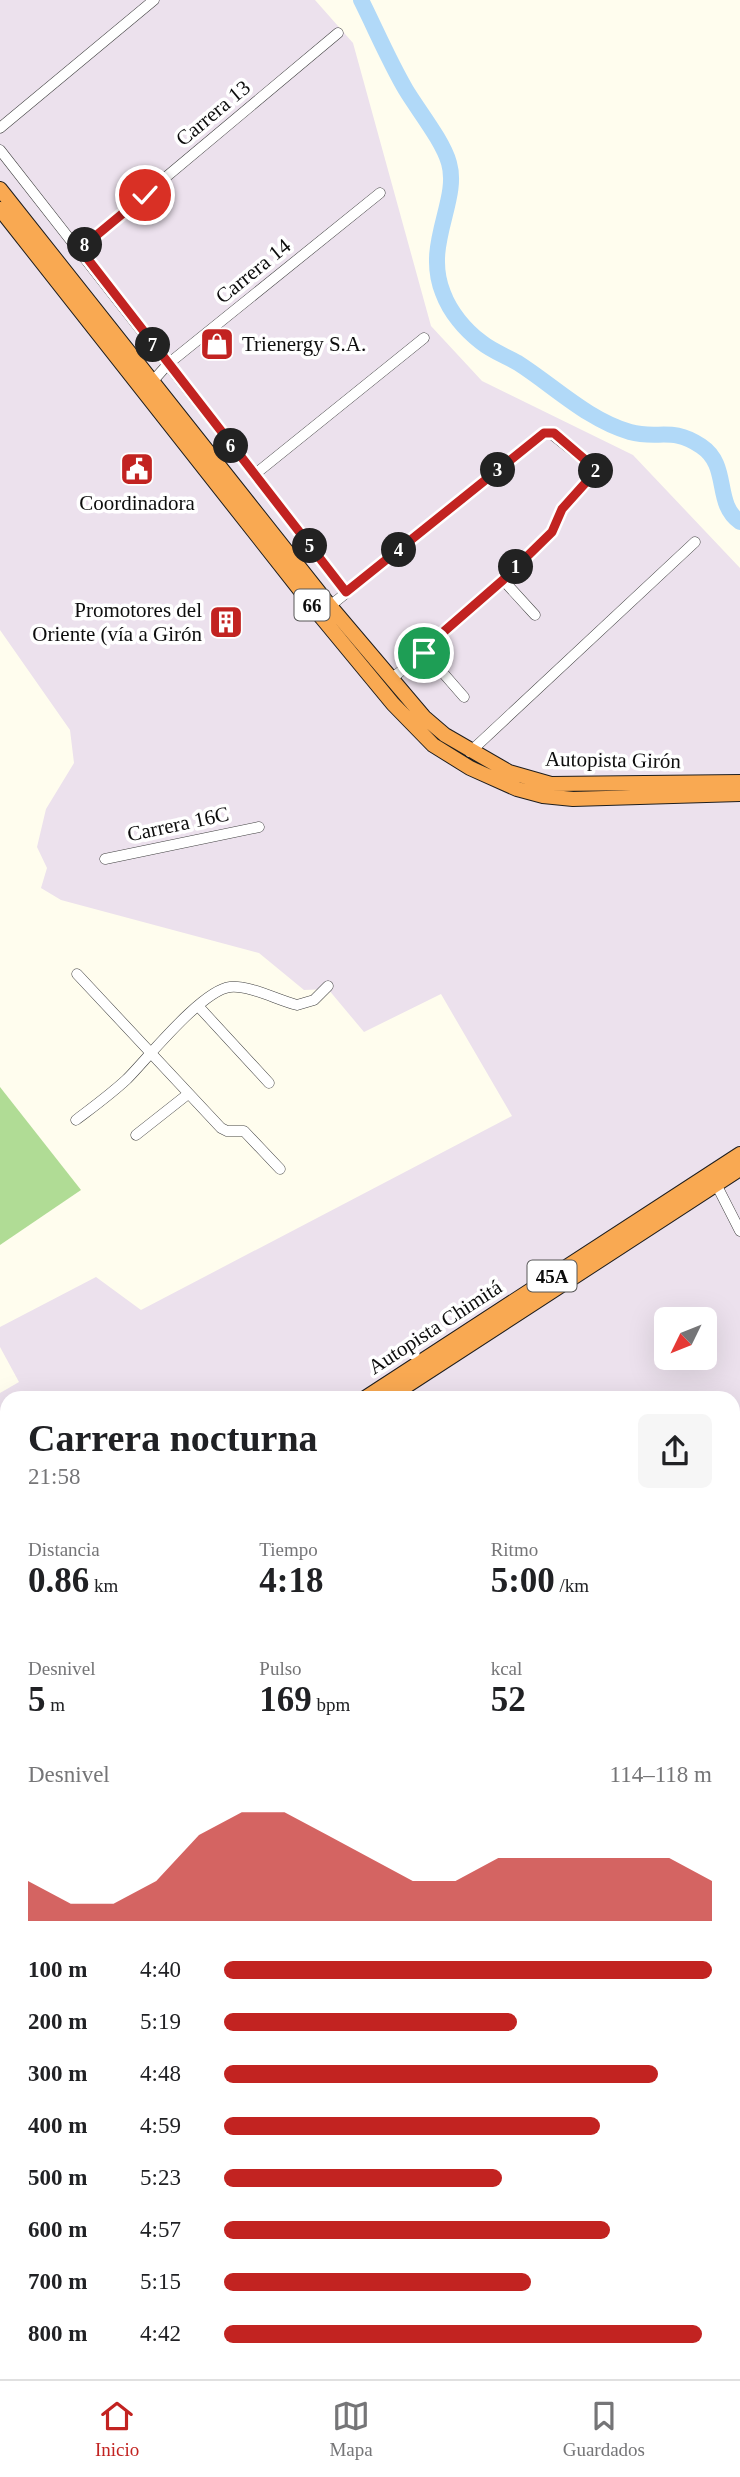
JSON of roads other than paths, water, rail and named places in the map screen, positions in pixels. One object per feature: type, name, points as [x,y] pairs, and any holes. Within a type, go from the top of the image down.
[{"type":"highway","name":"Autopista Girón","points":[[0,189],[330,606],[424,718],[470,752],[509,772],[551,784],[740,782]]},
{"type":"highway","name":"Autopista Girón","points":[[0,209],[330,628],[393,704],[433,745],[470,768],[517,789],[544,796],[573,799],[740,794]]},
{"type":"highway","name":"Autopista Chimitá","points":[[376,1391],[740,1154]]},
{"type":"highway","name":"Autopista Chimitá","points":[[398,1391],[740,1169]]},
{"type":"street","points":[[0,128],[154,0]]},
{"type":"street","name":"Carrera 13","points":[[80,249],[338,33]]},
{"type":"street","points":[[0,150],[346,592]]},
{"type":"street","name":"Carrera 14","points":[[152,382],[168,364],[380,193]]},
{"type":"street","points":[[254,475],[424,338]]},
{"type":"street","points":[[330,606],[544,433],[554,433],[593,465],[596,474],[562,509],[552,532],[503,580],[425,648],[424,653],[391,679]]},
{"type":"street","points":[[470,752],[695,542]]},
{"type":"street","points":[[503,580],[535,615]]},
{"type":"street","points":[[424,653],[464,697]]},
{"type":"street","name":"Carrera 16C","points":[[105,859],[259,827]]},
{"type":"street","points":[[77,974],[221,1128],[227,1131],[244,1131],[280,1169]]},
{"type":"street","points":[[76,1120],[127,1079],[198,1007],[227,987],[238,987],[297,1005],[314,1000],[328,986]]},
{"type":"street","points":[[198,1007],[269,1083]]},
{"type":"street","points":[[136,1135],[188,1094]]},
{"type":"street","points":[[716,1184],[740,1231]]},
{"type":"waterway","points":[[361,0],[400,79],[436,136],[449,163],[450,192],[437,257],[443,293],[454,314],[469,332],[485,345],[518,363],[600,419],[630,432],[681,436],[701,446],[716,464],[727,505],[740,522]]},
{"type":"place","name":"Trienergy S.A.","points":[[217,344]]},
{"type":"place","name":"Coordinadora","points":[[137,469]]},
{"type":"place","name":"Promotores del Oriente (vía a Girón","points":[[226,622]]}]
